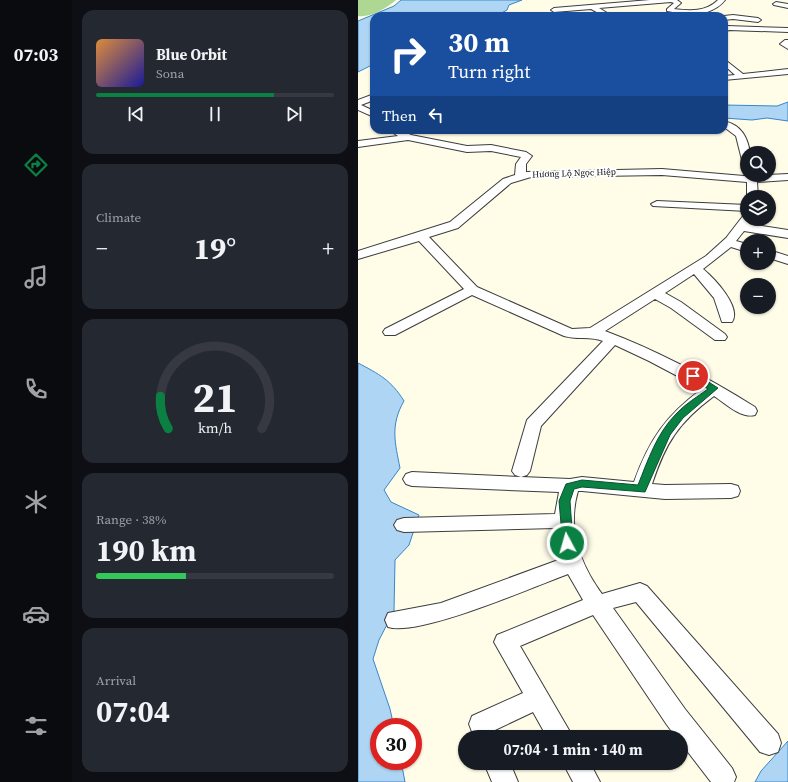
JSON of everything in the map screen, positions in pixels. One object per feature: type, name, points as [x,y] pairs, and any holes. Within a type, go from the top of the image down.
[{"type":"street","points":[[554,10],[671,0],[678,3],[669,10],[680,12]]},
{"type":"street","points":[[698,12],[716,6],[722,0]]},
{"type":"street","points":[[776,3],[788,6]]},
{"type":"street","points":[[592,7],[601,12]]},
{"type":"street","points":[[728,18],[766,20]]},
{"type":"street","points":[[728,28],[788,30]]},
{"type":"street","points":[[728,34],[732,35]]},
{"type":"street","points":[[779,40],[788,41]]},
{"type":"street","points":[[788,41],[784,44],[788,47]]},
{"type":"street","points":[[728,65],[742,77]]},
{"type":"street","points":[[728,78],[782,73],[788,71]]},
{"type":"street","points":[[358,103],[370,98]]},
{"type":"street","points":[[358,108],[370,112]]},
{"type":"street","points":[[728,126],[741,134],[744,139],[745,146]]},
{"type":"street","points":[[403,134],[468,149],[491,148],[522,154],[527,156],[521,164],[520,176]]},
{"type":"street","points":[[358,144],[408,136]]},
{"type":"street","name":"Hương Lộ Ngọc Hiệp","points":[[358,255],[421,236],[454,224],[499,186],[520,176],[542,173],[662,172],[740,176]]},
{"type":"street","name":"Hương Lộ Ngọc Hiệp","points":[[776,177],[788,177]]},
{"type":"street","points":[[657,204],[740,208]]},
{"type":"street","points":[[421,236],[472,290],[569,333],[580,334],[594,332],[720,252],[742,226]]},
{"type":"street","points":[[759,226],[788,234]]},
{"type":"street","points":[[728,243],[740,246]]},
{"type":"street","points":[[776,256],[788,260]]},
{"type":"street","points":[[695,268],[722,299],[725,306],[727,319]]},
{"type":"street","points":[[390,332],[472,290]]},
{"type":"street","points":[[656,294],[676,305],[720,336]]},
{"type":"street","points":[[594,332],[648,354],[714,388],[749,411]]},
{"type":"street","points":[[521,471],[533,424],[613,339]]},
{"type":"street","points":[[641,489],[665,434],[679,416],[714,388]]},
{"type":"street","points":[[412,479],[570,486],[582,484],[665,492],[731,491]]},
{"type":"street","points":[[570,486],[564,501],[564,521],[567,543],[574,563],[596,604],[614,627],[678,719],[723,777]]},
{"type":"street","points":[[404,525],[564,521]]},
{"type":"street","points":[[396,620],[442,612],[574,563]]},
{"type":"street","points":[[557,730],[505,642],[596,604],[640,592],[769,743]]},
{"type":"street","points":[[483,730],[481,724],[538,698]]},
{"type":"street","points":[[500,770],[505,782]]},
{"type":"street","points":[[580,770],[587,782]]},
{"type":"green space","points":[[358,0],[396,0],[378,12],[370,12],[370,14],[358,16]]},
{"type":"water","points":[[401,0],[522,0],[509,5],[507,10],[503,12],[380,12],[394,6]]},
{"type":"water","points":[[370,16],[370,66],[358,72],[358,21]]},
{"type":"water","points":[[788,102],[788,121],[767,118],[752,120],[728,118],[728,105],[777,106]]},
{"type":"water","points":[[358,363],[384,378],[404,401],[395,426],[395,442],[400,468],[384,490],[391,502],[419,515],[409,545],[395,560],[394,611],[379,640],[373,659],[392,718],[370,718],[370,770],[403,770],[405,782],[358,782]]},
{"type":"water","points":[[788,741],[788,782],[755,782],[761,771]]},
{"type":"route","points":[[567,543],[564,521],[564,501],[570,486],[582,484],[641,489],[647,472],[665,434],[679,416],[714,388],[693,376]]}]
